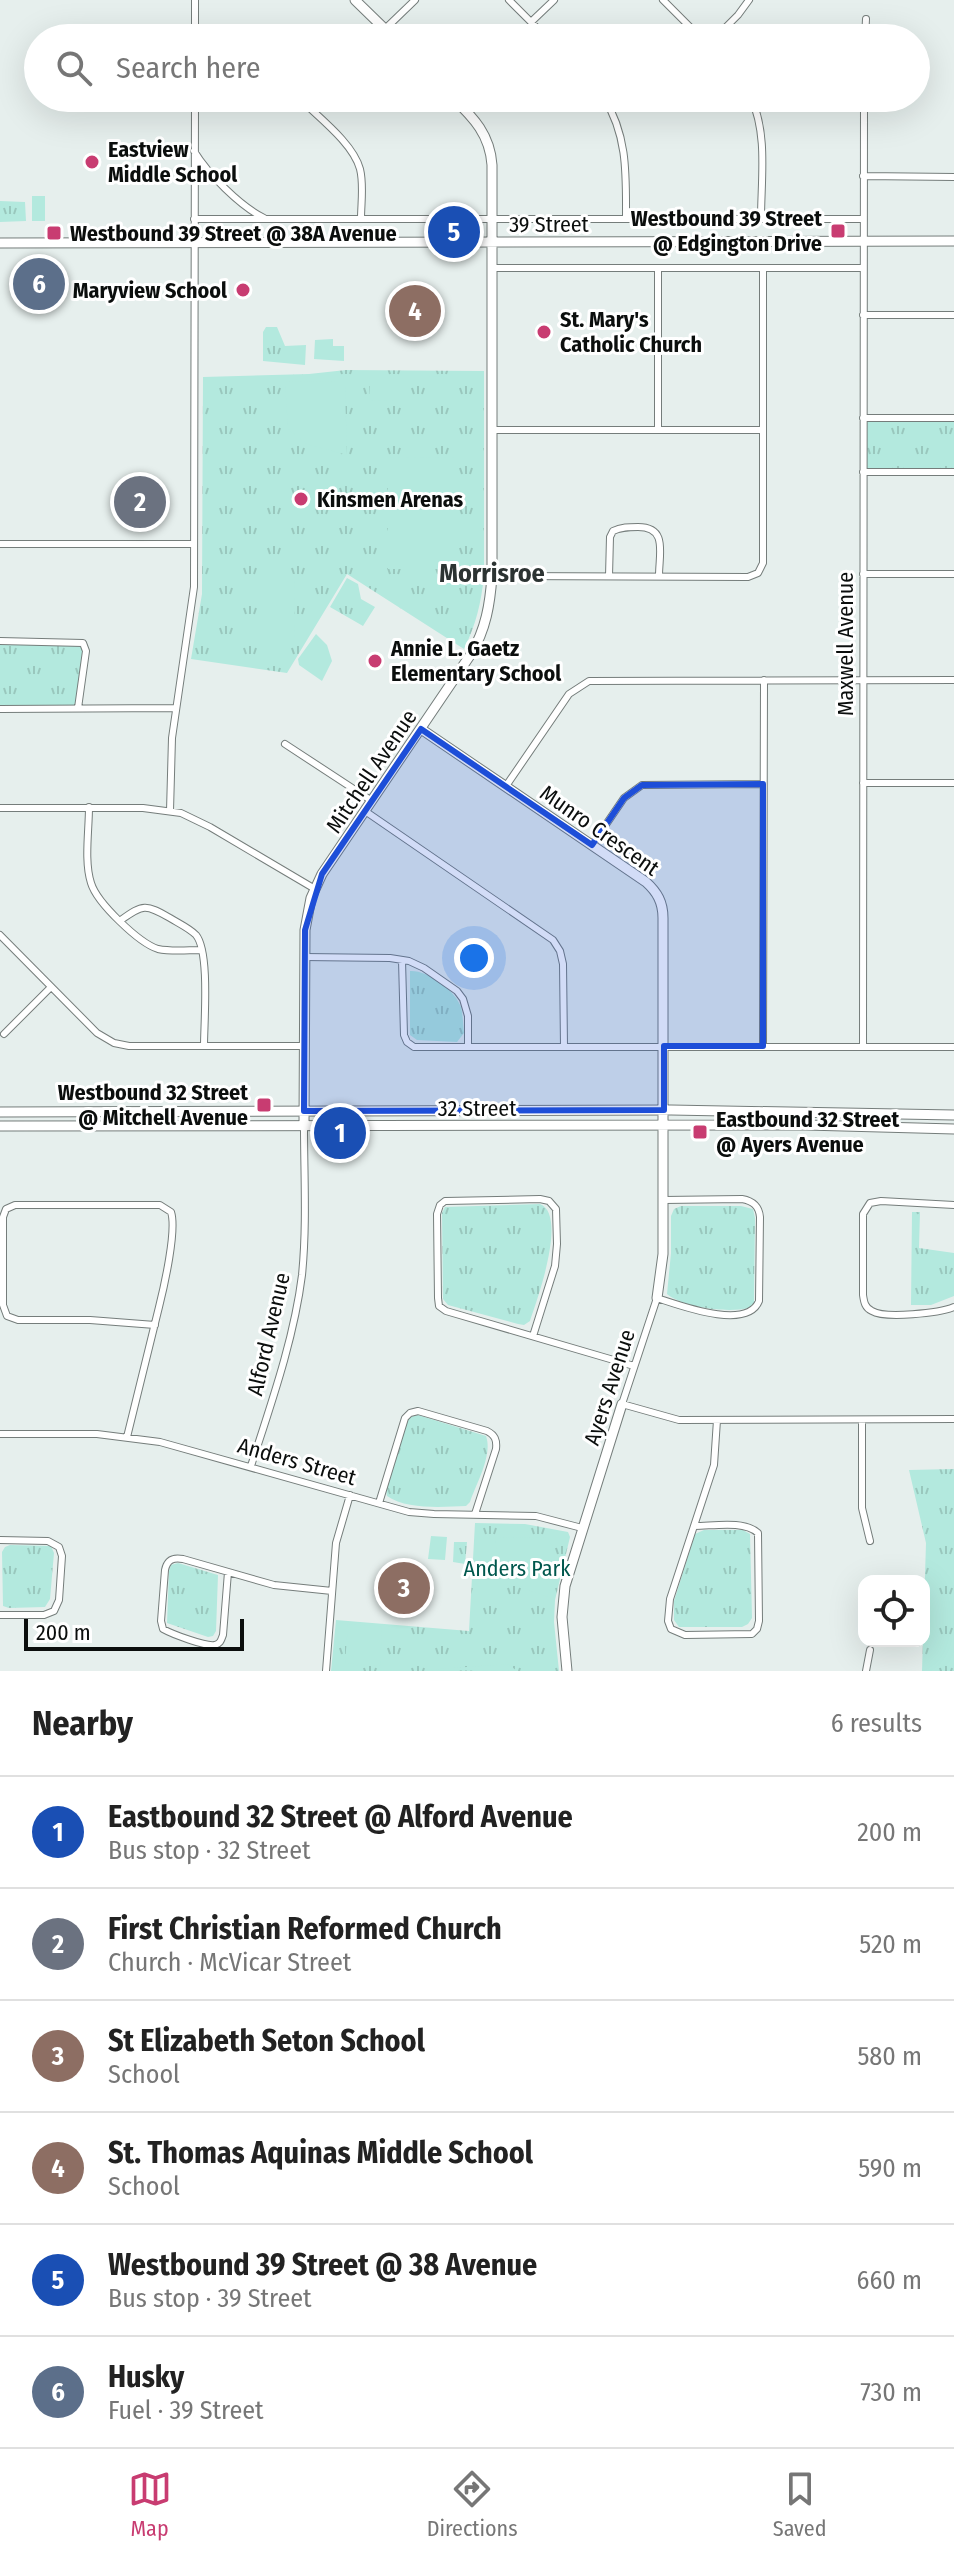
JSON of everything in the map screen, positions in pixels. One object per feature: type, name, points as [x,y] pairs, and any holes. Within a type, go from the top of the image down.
[{"type":"street","points":[[195,0],[195,24]]},
{"type":"street","points":[[355,0],[380,24]]},
{"type":"street","points":[[390,24],[415,0]]},
{"type":"street","points":[[509,0],[531,22],[554,0]]},
{"type":"street","points":[[663,0],[687,24]]},
{"type":"street","points":[[729,24],[749,0]]},
{"type":"street","points":[[866,19],[866,24]]},
{"type":"street","points":[[170,811],[171,750],[193,598],[195,112]]},
{"type":"street","points":[[313,112],[356,159],[361,178],[361,219]]},
{"type":"street","name":"Mitchell Avenue","points":[[304,1111],[304,957],[306,919],[315,889],[480,638],[489,606],[492,576],[492,165],[487,140],[466,112]]},
{"type":"street","points":[[611,112],[625,151],[626,219]]},
{"type":"street","points":[[756,112],[761,133],[761,219]]},
{"type":"street","name":"Maxwell Avenue","points":[[863,1047],[864,112]]},
{"type":"street","points":[[194,151],[246,207],[267,219]]},
{"type":"street","points":[[863,176],[954,177]]},
{"type":"street","name":"39 Street","points":[[194,219],[863,219]]},
{"type":"street","name":"39 Street","points":[[0,243],[954,241]]},
{"type":"street","name":"39 Street","points":[[492,268],[863,268]]},
{"type":"street","points":[[658,268],[658,430]]},
{"type":"street","points":[[492,576],[748,577],[758,573],[763,563],[763,268]]},
{"type":"street","points":[[863,315],[954,315]]},
{"type":"street","points":[[863,418],[954,418]]},
{"type":"street","points":[[491,430],[763,430]]},
{"type":"street","points":[[863,472],[954,472]]},
{"type":"street","points":[[609,576],[611,533],[615,528],[633,527],[651,528],[658,534],[659,576]]},
{"type":"street","points":[[0,544],[194,544]]},
{"type":"street","points":[[863,574],[954,574]]},
{"type":"street","points":[[0,641],[83,643],[86,651],[78,708]]},
{"type":"street","points":[[506,786],[569,694],[583,684],[601,680],[954,680]]},
{"type":"street","points":[[763,1046],[764,680]]},
{"type":"street","points":[[0,709],[176,708]]},
{"type":"street","name":"Munro Crescent","points":[[421,729],[652,887],[661,903],[663,918],[664,1110]]},
{"type":"street","points":[[285,744],[372,801]]},
{"type":"street","points":[[863,783],[954,783]]},
{"type":"street","points":[[592,845],[624,798],[642,785],[763,784]]},
{"type":"street","points":[[89,807],[90,879],[99,899],[150,946],[168,950],[202,950]]},
{"type":"street","points":[[0,808],[89,807],[170,811],[202,823],[315,889]]},
{"type":"street","points":[[365,811],[553,940],[563,964],[564,1046]]},
{"type":"street","points":[[121,920],[144,906],[153,908],[193,933],[202,950],[204,1046]]},
{"type":"street","points":[[0,935],[92,1029],[109,1042],[129,1046],[304,1046]]},
{"type":"street","points":[[304,957],[402,960],[424,968],[460,995],[468,1016],[468,1047]]},
{"type":"street","points":[[402,960],[403,1030],[407,1042],[420,1047],[954,1047]]},
{"type":"street","points":[[4,1034],[51,987]]},
{"type":"street","name":"32 Street","points":[[0,1112],[664,1110],[954,1115]]},
{"type":"street","name":"Ayers Avenue","points":[[567,1671],[563,1595],[569,1568],[657,1298],[663,1254],[664,1110]]},
{"type":"street","name":"Alford Avenue","points":[[251,1466],[291,1330],[300,1285],[304,1237],[304,1111]]},
{"type":"street","name":"32 Street","points":[[0,1126],[806,1125],[954,1129]]},
{"type":"street","points":[[533,1336],[556,1258],[555,1205],[540,1199],[445,1201],[437,1214],[439,1306],[446,1311],[634,1366]]},
{"type":"street","points":[[657,1298],[715,1314],[750,1313],[759,1301],[760,1217],[757,1207],[742,1199],[664,1200]]},
{"type":"street","points":[[954,1205],[870,1203],[863,1214],[863,1295],[865,1305],[875,1313],[933,1313],[954,1307]]},
{"type":"street","points":[[127,1437],[155,1325],[163,1290],[173,1215],[167,1207],[160,1205],[15,1205],[6,1209],[3,1217],[3,1305],[7,1316],[18,1320],[90,1320],[155,1325]]},
{"type":"street","points":[[622,1404],[669,1418],[954,1419]]},
{"type":"street","points":[[379,1503],[405,1418],[418,1411],[494,1435],[496,1449],[475,1514]]},
{"type":"street","points":[[695,1526],[744,1526],[758,1533],[759,1621],[752,1634],[685,1635],[671,1629],[668,1621],[669,1605],[714,1465],[717,1420]]},
{"type":"street","points":[[862,1420],[862,1504],[870,1541]]},
{"type":"street","name":"Anders Street","points":[[0,1434],[88,1434],[173,1444],[417,1513],[536,1516],[582,1528]]},
{"type":"street","points":[[326,1671],[336,1543],[350,1495]]},
{"type":"street","points":[[0,1540],[52,1541],[59,1547],[62,1556],[59,1600],[54,1611],[44,1615],[0,1615]]},
{"type":"street","points":[[228,1572],[220,1641],[214,1645],[206,1644],[168,1632],[162,1627],[165,1570],[170,1560],[179,1558],[278,1586],[332,1591]]},
{"type":"street","points":[[866,1671],[870,1650]]},
{"type":"highlighted area","points":[[421,729],[592,845],[624,798],[642,785],[763,784],[763,1046],[664,1046],[664,1110],[304,1111],[305,930],[322,874]]},
{"type":"green space","points":[[32,196],[45,196],[45,221],[32,221]]},
{"type":"green space","points":[[0,201],[25,202],[26,221],[0,222]]},
{"type":"green space","points":[[266,327],[277,327],[285,346],[306,345],[305,365],[263,361],[263,332]]},
{"type":"green space","points":[[333,339],[333,346],[344,346],[344,361],[314,359],[315,340]]},
{"type":"green space","points":[[346,370],[484,371],[484,576],[477,614],[464,649],[347,574],[287,673],[191,659],[202,594],[203,377]]},
{"type":"green space","points":[[451,376],[451,401],[425,401],[425,377]]},
{"type":"green space","points":[[370,377],[396,377],[396,401],[369,400]]},
{"type":"green space","points":[[336,381],[345,387],[347,455],[307,444],[288,429],[285,382]]},
{"type":"green space","points":[[863,418],[954,418],[954,472],[863,472]]},
{"type":"green space","points":[[388,457],[456,458],[456,569],[388,569]]},
{"type":"green space","points":[[262,574],[294,574],[295,639],[262,639]]},
{"type":"green space","points":[[347,578],[358,584],[361,599],[375,607],[363,626],[330,607]]},
{"type":"green space","points":[[316,634],[327,645],[332,661],[322,681],[299,665],[298,659]]},
{"type":"green space","points":[[0,641],[85,645],[78,708],[0,709]]},
{"type":"green space","points":[[410,971],[432,977],[458,1001],[464,1033],[457,1042],[417,1040],[410,1035]]},
{"type":"green space","points":[[540,1204],[548,1211],[551,1240],[544,1278],[530,1321],[524,1325],[518,1324],[448,1305],[443,1299],[442,1213],[445,1207]]},
{"type":"green space","points":[[681,1206],[741,1206],[753,1209],[754,1303],[749,1308],[706,1308],[684,1303],[667,1294],[671,1216],[674,1209]]},
{"type":"green space","points":[[912,1212],[920,1212],[919,1248],[954,1253],[954,1296],[931,1305],[911,1305]]},
{"type":"green space","points":[[418,1415],[486,1436],[486,1460],[466,1506],[415,1506],[387,1496],[386,1490],[406,1422]]},
{"type":"green space","points":[[954,1469],[954,1671],[922,1671],[923,1647],[930,1647],[930,1575],[925,1575],[926,1543],[909,1470]]},
{"type":"green space","name":"Anders Park","points":[[475,1523],[525,1524],[568,1532],[570,1537],[555,1600],[559,1671],[331,1671],[336,1620],[469,1631]]},
{"type":"green space","points":[[704,1530],[743,1530],[750,1534],[752,1618],[742,1627],[679,1627],[674,1620],[674,1601],[695,1534]]},
{"type":"green space","points":[[431,1536],[447,1537],[445,1560],[428,1559]]},
{"type":"green space","points":[[496,1537],[548,1538],[555,1560],[548,1597],[508,1578],[498,1562]]},
{"type":"green space","points":[[454,1542],[467,1542],[465,1564],[453,1562]]},
{"type":"green space","points":[[10,1545],[51,1546],[54,1553],[50,1599],[45,1607],[3,1606],[2,1552]]},
{"type":"green space","points":[[178,1563],[218,1575],[216,1631],[213,1636],[167,1623],[169,1571],[171,1565]]},
{"type":"green space","points":[[348,1624],[382,1627],[380,1666],[345,1663]]},
{"type":"green space","points":[[508,1664],[517,1671],[425,1670]]},
{"type":"place","name":"Eastview Middle School","points":[[92,162]]},
{"type":"place","name":"Westbound 39 Street @ Edgington Drive","points":[[838,231]]},
{"type":"place","name":"Westbound 39 Street @ 38 Avenue","points":[[454,232]]},
{"type":"place","name":"Westbound 39 Street @ 38A Avenue","points":[[54,233]]},
{"type":"place","name":"Husky","points":[[39,284]]},
{"type":"place","name":"Maryview School","points":[[243,290]]},
{"type":"place","name":"St. Thomas Aquinas Middle School","points":[[415,311]]},
{"type":"place","name":"St. Mary's Catholic Church","points":[[544,332]]},
{"type":"place","name":"Kinsmen Arenas","points":[[301,499]]},
{"type":"place","name":"First Christian Reformed Church","points":[[140,502]]},
{"type":"place","name":"Annie L. Gaetz Elementary School","points":[[375,661]]},
{"type":"place","name":"Westbound 32 Street @ Mitchell Avenue","points":[[264,1105]]},
{"type":"place","name":"Eastbound 32 Street @ Ayers Avenue","points":[[700,1132]]},
{"type":"place","name":"Eastbound 32 Street @ Alford Avenue","points":[[340,1133]]},
{"type":"place","name":"St Elizabeth Seton School","points":[[404,1588]]},
{"type":"district","name":"Morrisroe","points":[[492,573]]}]
